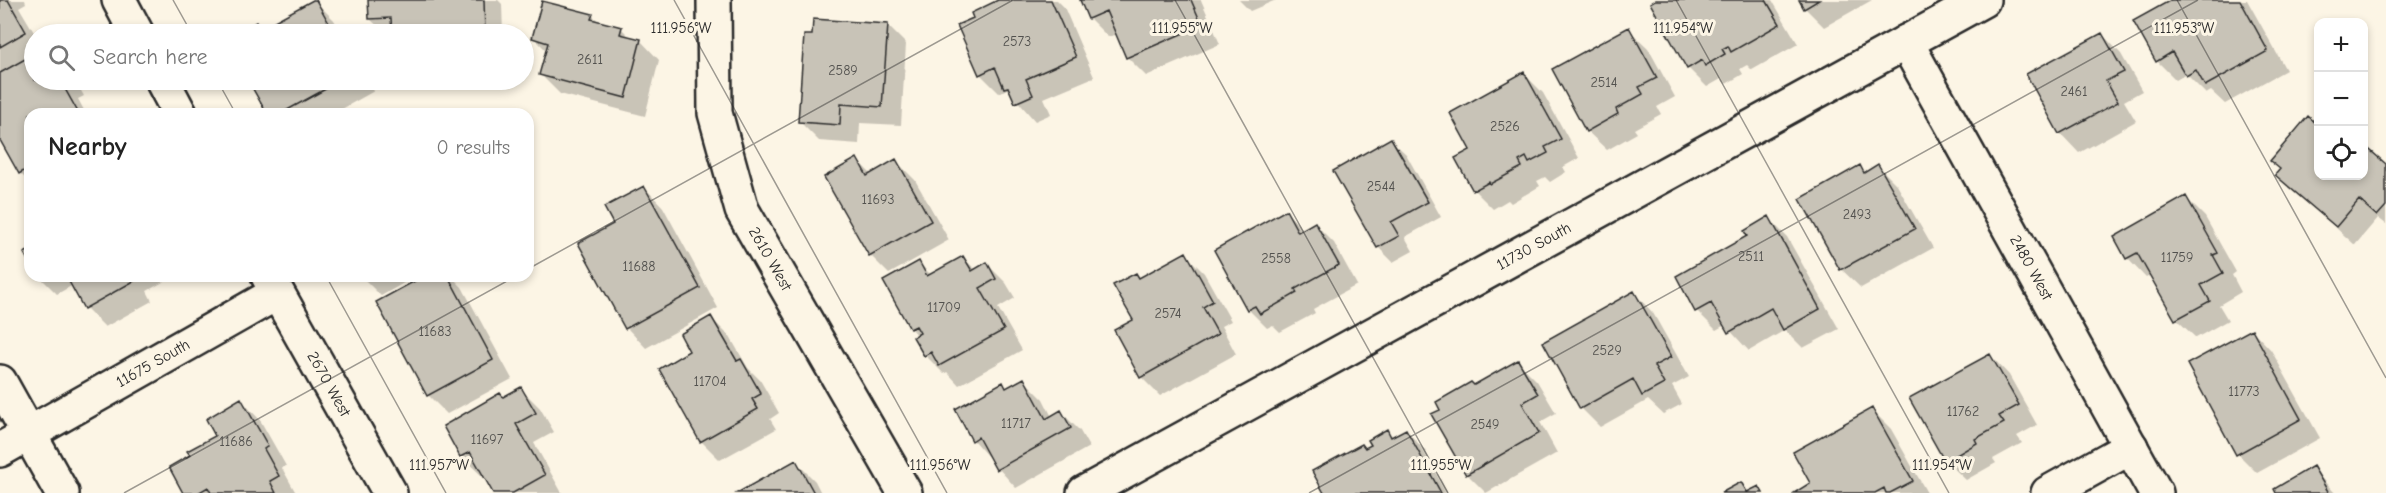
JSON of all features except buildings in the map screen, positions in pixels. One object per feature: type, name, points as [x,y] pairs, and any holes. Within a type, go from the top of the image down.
[{"type":"street","points":[[119,0],[132,24]]},
{"type":"street","name":"2610 West","points":[[714,0],[715,113],[742,210],[905,493]]},
{"type":"street","name":"11730 South","points":[[1084,493],[1983,0]]},
{"type":"street","name":"2480 West","points":[[1906,42],[2156,493]]},
{"type":"street","points":[[167,90],[177,108]]},
{"type":"street","name":"11675 South","points":[[0,450],[273,284]]},
{"type":"street","name":"2670 West","points":[[273,284],[390,493]]},
{"type":"street","points":[[0,382],[62,493]]},
{"type":"street","points":[[2048,493],[2131,447]]}]
